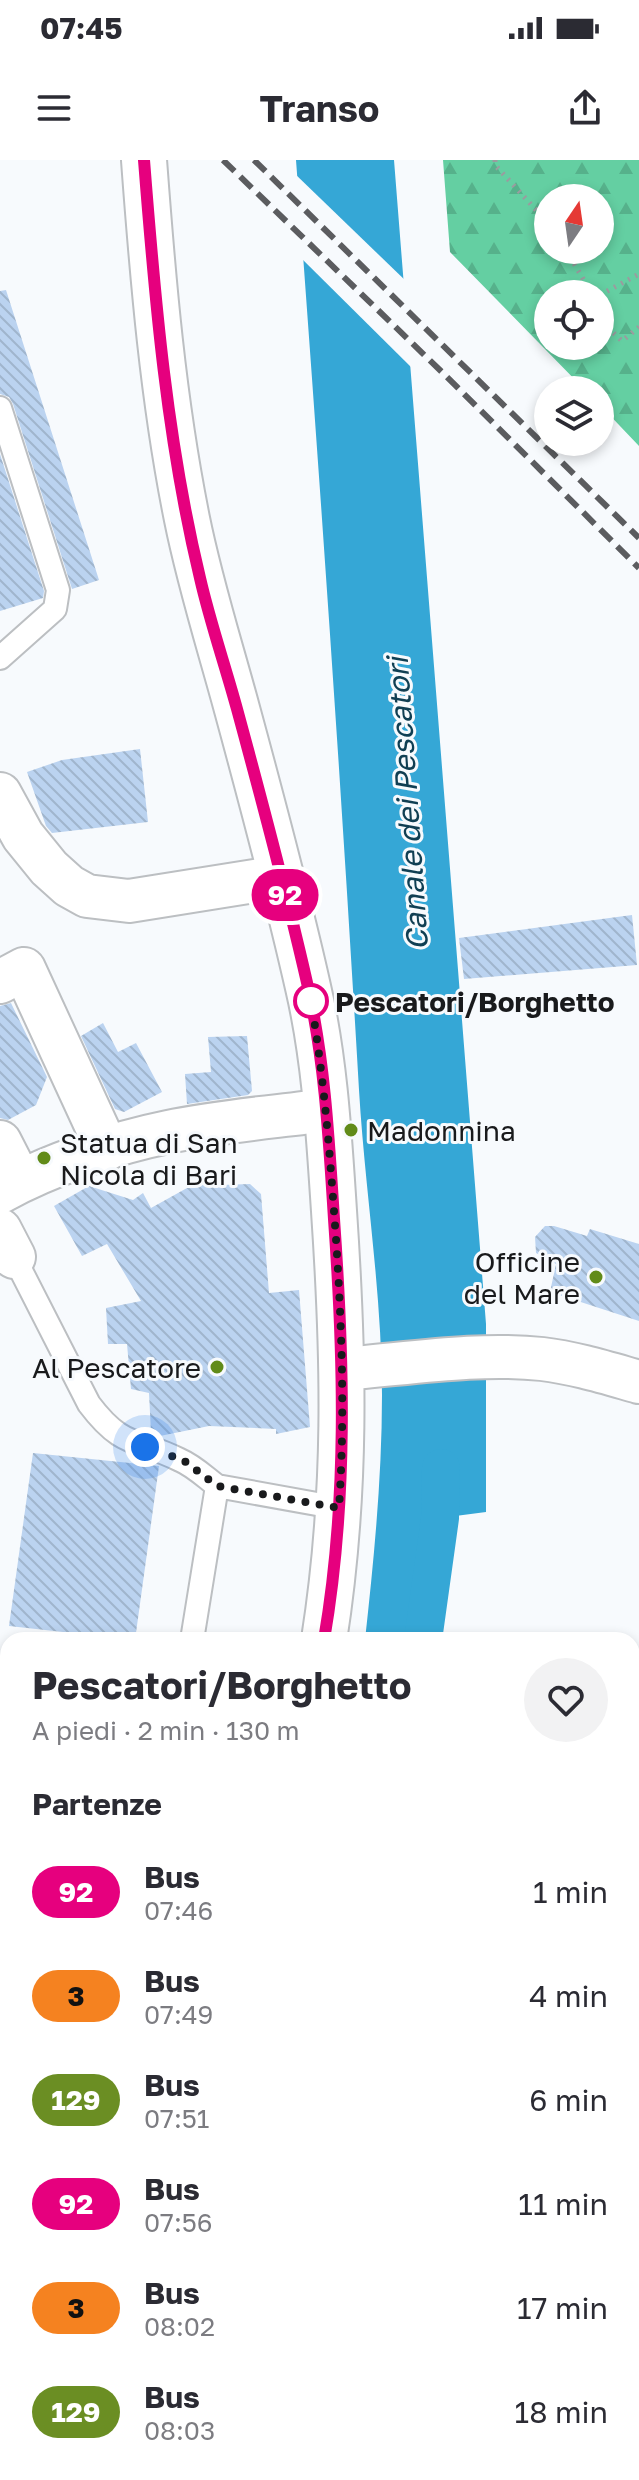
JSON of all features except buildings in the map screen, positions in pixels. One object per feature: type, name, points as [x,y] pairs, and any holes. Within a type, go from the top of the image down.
[{"type":"street","points":[[144,160],[168,418],[186,516],[309,990],[327,1110],[343,1369],[339,1508],[325,1632]]},
{"type":"street","points":[[0,794],[23,836],[49,868],[69,886],[87,896],[129,901],[280,877]]},
{"type":"street","points":[[0,982],[24,969],[107,1149]]},
{"type":"street","points":[[0,1142],[10,1186],[107,1149],[168,1132],[327,1110]]},
{"type":"street","points":[[343,1369],[489,1358],[553,1361],[639,1382]]},
{"type":"lane","points":[[0,408],[58,590],[55,609],[0,658]]},
{"type":"lane","points":[[7,1244],[89,1404],[111,1431],[128,1441],[183,1460],[217,1486],[339,1508]]},
{"type":"lane","points":[[193,1632],[217,1486]]},
{"type":"path","points":[[495,160],[495,165],[534,208]]},
{"type":"path","points":[[614,287],[639,274]]},
{"type":"path","points":[[614,333],[622,341],[639,327]]},
{"type":"green space","points":[[443,160],[639,160],[639,446],[614,420],[614,376],[571,376],[556,360],[614,360],[614,280],[534,280],[534,338],[450,252]]},
{"type":"water","points":[[296,160],[394,160],[486,1324],[486,1512],[440,1518],[424,1632],[366,1632],[379,1487],[381,1357],[359,1090]]},
{"type":"pier","points":[[293,172],[408,283],[415,371],[299,256]]},
{"type":"waterway","name":"Canale dei Pescatori","points":[[424,1632],[440,1518],[441,1468]]},
{"type":"railway","points":[[223,160],[639,568]]},
{"type":"railway","points":[[254,160],[639,538]]},
{"type":"bus line","name":"92","points":[[144,160],[168,418],[186,516],[212,625],[291,916],[320,1051],[327,1110],[343,1369],[341,1474],[333,1579],[325,1632]]},
{"type":"place","name":"Pescatori/Borghetto","points":[[311,1001]]},
{"type":"place","name":"Madonnina","points":[[351,1130]]},
{"type":"place","name":"Statua di San Nicola di Bari","points":[[44,1158]]},
{"type":"place","name":"Officine del Mare","points":[[596,1277]]},
{"type":"place","name":"Al Pescatore","points":[[217,1367]]},
{"type":"route","points":[[145,1447],[183,1460],[217,1486],[339,1508],[343,1404],[340,1305],[327,1110],[309,990],[311,1001]]}]
